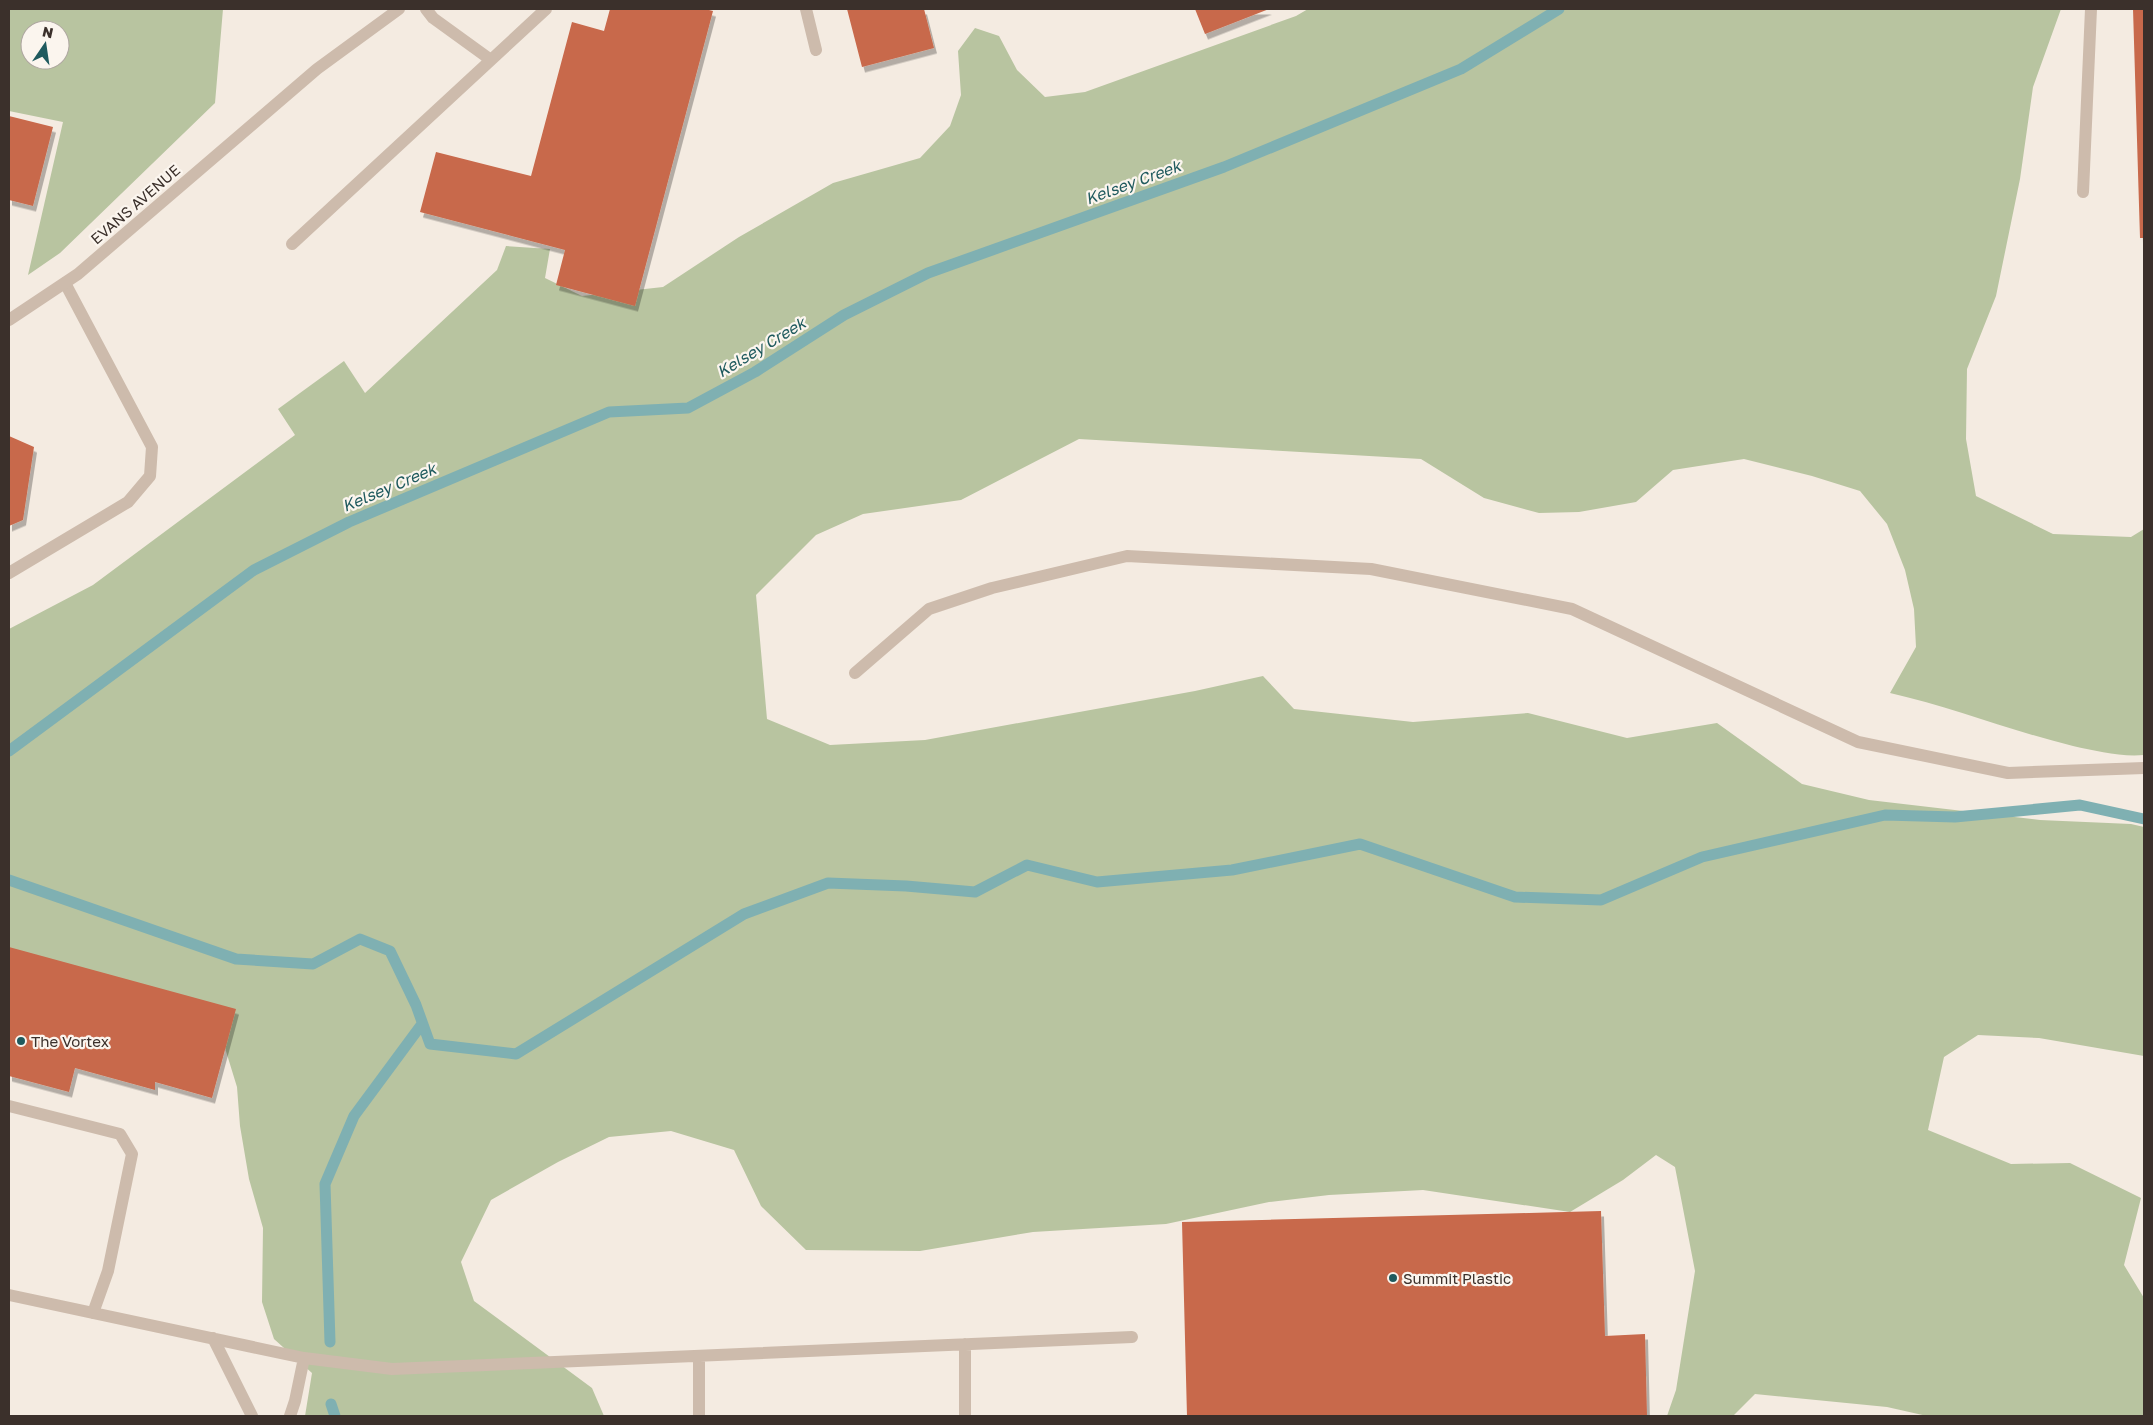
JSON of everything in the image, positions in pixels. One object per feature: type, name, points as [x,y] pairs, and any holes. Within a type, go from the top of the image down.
[{"type":"street","name":"EVANS AVENUE","points":[[9,320],[78,274],[317,69],[399,9]]},
{"type":"street","points":[[426,9],[434,18],[490,60]]},
{"type":"street","points":[[292,244],[546,9]]},
{"type":"street","points":[[806,9],[816,50]]},
{"type":"street","points":[[2083,192],[2091,9]]},
{"type":"street","points":[[9,573],[128,502],[150,476],[152,447],[65,283]]},
{"type":"street","points":[[855,673],[929,609],[992,588],[1127,556],[1371,569],[1572,608],[1858,742],[2008,773],[2144,768]]},
{"type":"street","points":[[9,1106],[120,1134],[132,1154],[108,1270],[93,1313]]},
{"type":"street","points":[[9,1295],[304,1358],[392,1369],[1132,1337]]},
{"type":"street","points":[[213,1338],[252,1416]]},
{"type":"street","points":[[965,1344],[965,1416]]},
{"type":"street","points":[[698,1356],[700,1416]]},
{"type":"street","points":[[290,1416],[304,1358]]},
{"type":"green space","points":[[9,9],[223,9],[215,103],[60,253],[28,275],[63,122],[9,111]]},
{"type":"green space","points":[[1308,9],[2061,9],[2033,87],[2020,179],[1996,296],[1967,369],[1966,439],[1976,496],[2053,534],[2131,537],[2144,529],[2144,755],[2099,752],[2073,746],[1890,693],[1916,647],[1914,609],[1905,570],[1887,524],[1860,491],[1812,476],[1744,459],[1673,470],[1636,502],[1579,512],[1539,513],[1484,498],[1421,459],[1079,439],[961,500],[863,514],[816,535],[756,595],[767,719],[830,745],[925,740],[1195,691],[1263,676],[1294,709],[1413,722],[1528,713],[1627,738],[1717,723],[1802,784],[1869,800],[2040,820],[2131,824],[2144,827],[2144,1056],[2039,1038],[1978,1035],[1944,1057],[1928,1130],[2011,1164],[2070,1163],[2141,1198],[2124,1265],[2144,1298],[2144,1416],[1927,1416],[1887,1407],[1755,1394],[1733,1416],[1667,1416],[1676,1390],[1695,1271],[1675,1167],[1656,1155],[1623,1180],[1570,1212],[1423,1190],[1329,1195],[1269,1202],[1166,1224],[1033,1232],[920,1251],[806,1250],[761,1206],[734,1150],[671,1131],[609,1137],[558,1162],[491,1200],[461,1262],[474,1301],[592,1388],[604,1416],[305,1416],[312,1373],[274,1339],[262,1302],[263,1228],[249,1179],[240,1126],[237,1087],[225,1048],[80,972],[9,963],[9,629],[93,585],[295,435],[278,409],[344,361],[365,393],[497,270],[506,246],[550,249],[545,278],[582,296],[663,287],[739,237],[833,183],[920,158],[950,126],[961,95],[958,51],[975,28],[999,36],[1017,70],[1045,97],[1085,92],[1296,16]]},
{"type":"building","points":[[610,9],[705,9],[713,11],[635,306],[556,285],[565,250],[420,212],[436,152],[531,176],[572,22],[604,31]]},
{"type":"building","points":[[847,9],[924,9],[934,48],[862,67]]},
{"type":"building","points":[[1195,9],[1269,9],[1205,34]]},
{"type":"building","points":[[2133,9],[2144,9],[2144,238],[2140,238]]},
{"type":"building","points":[[9,116],[53,127],[33,206],[9,200]]},
{"type":"building","points":[[9,436],[34,447],[23,520],[9,526]]},
{"type":"building","points":[[9,947],[236,1009],[212,1098],[155,1082],[155,1090],[75,1068],[69,1092],[9,1076]]},
{"type":"building","name":"Summit Plastic","points":[[1601,1211],[1605,1336],[1645,1334],[1647,1416],[1187,1416],[1182,1222]]},
{"type":"waterway","name":"Kelsey Creek","points":[[9,751],[254,570],[349,522],[609,412],[688,408],[755,372],[844,315],[928,273],[1224,167],[1461,69],[1559,9]]},
{"type":"waterway","points":[[9,880],[236,959],[313,964],[360,939],[390,951],[416,1005],[430,1044],[516,1054],[744,914],[828,883],[906,886],[975,892],[1027,865],[1097,882],[1232,870],[1360,844],[1515,897],[1601,900],[1702,857],[1885,815],[1955,817],[2080,805],[2144,819]]},
{"type":"waterway","points":[[330,1342],[325,1184],[354,1116],[422,1024]]},
{"type":"waterway","points":[[331,1404],[335,1416]]},
{"type":"place","name":"The Vortex","points":[[21,1041]]},
{"type":"place","name":"Summit Plastic","points":[[1393,1278]]}]
